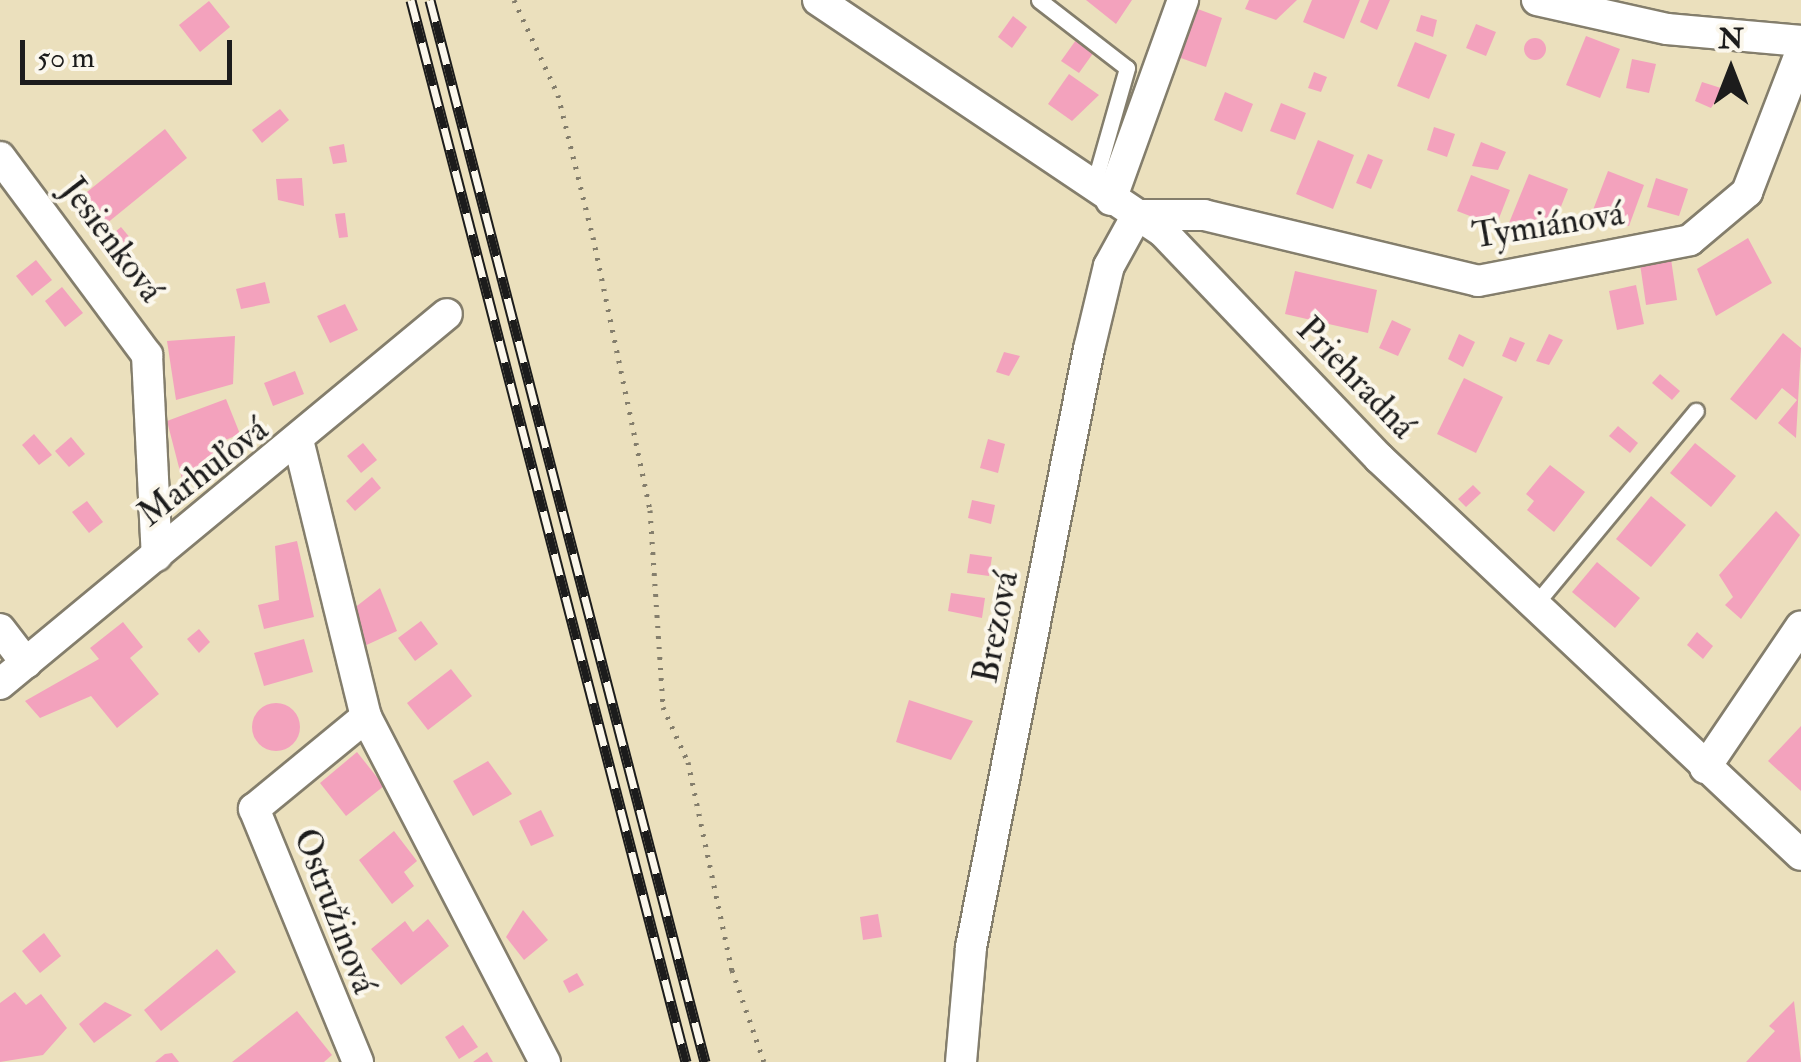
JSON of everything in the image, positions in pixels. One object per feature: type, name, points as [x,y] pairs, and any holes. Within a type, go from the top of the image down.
[{"type":"street","name":"Priehradná","points":[[818,0],[1188,255],[1533,607],[1801,855]]},
{"type":"street","name":"Brezová","points":[[961,1062],[971,946],[1089,349],[1110,266],[1114,201],[1184,0]]},
{"type":"street","points":[[1537,0],[1667,30],[1801,42]]},
{"type":"street","name":"Tymiánová","points":[[1114,201],[1204,215],[1478,281],[1690,240],[1747,192],[1801,51]]},
{"type":"street","name":"Jesienková","points":[[0,157],[147,355],[157,556]]},
{"type":"street","name":"Marhuľová","points":[[0,684],[299,444],[446,314]]},
{"type":"street","points":[[299,444],[366,717],[545,1062]]},
{"type":"street","points":[[1706,768],[1801,626]]},
{"type":"street","points":[[0,629],[26,663]]},
{"type":"street","name":"Ostružinová","points":[[358,1062],[254,809],[366,717]]},
{"type":"lane","points":[[1040,0],[1127,68],[1114,201]]},
{"type":"lane","points":[[1533,607],[1696,411]]},
{"type":"path","points":[[514,0],[558,95],[593,237],[650,510],[663,707],[688,762],[728,954],[764,1062]]},
{"type":"building","points":[[1086,0],[1132,0],[1116,24]]},
{"type":"building","points":[[1249,0],[1297,0],[1276,20],[1245,9]]},
{"type":"building","points":[[1312,0],[1360,0],[1344,39],[1303,22]]},
{"type":"building","points":[[1369,0],[1390,0],[1377,30],[1360,22]]},
{"type":"building","points":[[209,1],[230,27],[200,52],[179,25]]},
{"type":"building","points":[[1195,8],[1222,18],[1206,67],[1178,57]]},
{"type":"building","points":[[1421,15],[1437,20],[1433,37],[1416,31]]},
{"type":"building","points":[[1013,16],[1027,27],[1012,48],[998,37]]},
{"type":"building","points":[[1476,24],[1496,32],[1486,56],[1466,48]]},
{"type":"building","points":[[1586,36],[1620,49],[1600,98],[1566,85]]},
{"type":"building","points":[[1535,38],[1543,41],[1543,57],[1535,60],[1527,57],[1524,49],[1527,41]]},
{"type":"building","points":[[1076,40],[1094,52],[1079,73],[1061,61]]},
{"type":"building","points":[[1415,42],[1447,55],[1429,99],[1397,86]]},
{"type":"building","points":[[1632,59],[1656,64],[1649,93],[1626,88]]},
{"type":"building","points":[[1314,72],[1327,77],[1321,92],[1308,88]]},
{"type":"building","points":[[1069,74],[1099,95],[1072,121],[1048,104]]},
{"type":"building","points":[[1702,82],[1724,89],[1711,108],[1695,101]]},
{"type":"building","points":[[1225,92],[1253,104],[1242,132],[1214,120]]},
{"type":"building","points":[[1281,103],[1306,113],[1295,140],[1270,131]]},
{"type":"building","points":[[280,109],[289,120],[262,143],[252,130]]},
{"type":"building","points":[[1434,127],[1455,134],[1447,157],[1427,150]]},
{"type":"building","points":[[165,129],[187,158],[106,224],[82,196]]},
{"type":"building","points":[[1318,140],[1354,155],[1333,209],[1296,194]]},
{"type":"building","points":[[1481,142],[1506,152],[1498,170],[1472,166]]},
{"type":"building","points":[[344,144],[347,162],[333,164],[329,147]]},
{"type":"building","points":[[1368,154],[1383,160],[1371,189],[1356,183]]},
{"type":"building","points":[[1608,171],[1644,185],[1629,226],[1588,223]]},
{"type":"building","points":[[1529,174],[1568,189],[1548,239],[1509,223]]},
{"type":"building","points":[[1471,175],[1510,190],[1496,226],[1457,211]]},
{"type":"building","points":[[302,178],[304,206],[278,200],[276,179]]},
{"type":"building","points":[[1656,178],[1688,189],[1679,216],[1647,207]]},
{"type":"building","points":[[345,213],[348,237],[339,238],[335,214]]},
{"type":"building","points":[[121,227],[136,245],[112,262],[98,246]]},
{"type":"building","points":[[1748,238],[1772,283],[1716,316],[1697,269]]},
{"type":"building","points":[[1671,259],[1677,300],[1646,305],[1640,264]]},
{"type":"building","points":[[36,260],[52,280],[32,296],[16,276]]},
{"type":"building","points":[[1295,271],[1377,290],[1368,333],[1285,314]]},
{"type":"building","points":[[265,282],[270,303],[241,309],[236,289]]},
{"type":"building","points":[[1636,285],[1644,324],[1617,330],[1609,291]]},
{"type":"building","points":[[62,287],[83,313],[65,327],[45,301]]},
{"type":"building","points":[[345,304],[358,330],[330,343],[317,316]]},
{"type":"building","points":[[1392,320],[1411,329],[1398,356],[1379,348]]},
{"type":"building","points":[[1783,333],[1801,348],[1796,438],[1778,423],[1797,400],[1782,388],[1756,420],[1730,399]]},
{"type":"building","points":[[1459,334],[1475,342],[1463,367],[1448,359]]},
{"type":"building","points":[[1549,334],[1563,340],[1549,365],[1536,361]]},
{"type":"building","points":[[235,336],[233,384],[176,400],[167,341]]},
{"type":"building","points":[[1510,337],[1525,343],[1516,362],[1502,356]]},
{"type":"building","points":[[1004,352],[1020,356],[1009,376],[996,372]]},
{"type":"building","points":[[295,371],[304,394],[273,406],[264,383]]},
{"type":"building","points":[[1660,374],[1680,391],[1672,400],[1652,383]]},
{"type":"building","points":[[1464,378],[1503,397],[1476,453],[1437,434]]},
{"type":"building","points":[[226,399],[240,434],[218,443],[227,466],[183,483],[167,421]]},
{"type":"building","points":[[1618,426],[1638,443],[1630,453],[1609,436]]},
{"type":"building","points":[[34,434],[52,455],[39,465],[22,445]]},
{"type":"building","points":[[71,437],[85,454],[69,467],[55,451]]},
{"type":"building","points":[[988,439],[1005,444],[998,473],[980,468]]},
{"type":"building","points":[[363,443],[377,460],[361,473],[347,456]]},
{"type":"building","points":[[1695,443],[1736,476],[1711,507],[1670,473]]},
{"type":"building","points":[[1550,465],[1585,492],[1554,532],[1527,510],[1534,501],[1526,494]]},
{"type":"building","points":[[372,477],[381,488],[355,511],[346,501]]},
{"type":"building","points":[[1473,485],[1481,493],[1466,507],[1458,499]]},
{"type":"building","points":[[1651,496],[1686,525],[1651,567],[1616,539]]},
{"type":"building","points":[[972,500],[995,505],[991,524],[968,518]]},
{"type":"building","points":[[87,501],[103,522],[89,533],[72,512]]},
{"type":"building","points":[[1776,511],[1800,535],[1741,619],[1725,605],[1733,597],[1719,575]]},
{"type":"building","points":[[297,541],[314,617],[264,629],[258,605],[279,600],[275,546]]},
{"type":"building","points":[[970,554],[992,557],[989,576],[967,573]]},
{"type":"building","points":[[1597,562],[1640,598],[1615,628],[1572,592]]},
{"type":"building","points":[[380,588],[397,631],[360,648],[353,609]]},
{"type":"building","points":[[951,593],[985,598],[982,618],[948,611]]},
{"type":"building","points":[[421,621],[438,644],[415,661],[398,638]]},
{"type":"building","points":[[123,622],[143,647],[130,658],[159,694],[117,728],[91,696],[40,718],[25,701],[99,659],[90,648]]},
{"type":"building","points":[[199,629],[210,642],[199,653],[187,639]]},
{"type":"building","points":[[1697,632],[1713,646],[1703,659],[1687,645]]},
{"type":"building","points":[[304,639],[313,672],[264,686],[254,653]]},
{"type":"building","points":[[451,669],[472,696],[428,730],[407,703]]},
{"type":"building","points":[[909,700],[973,721],[951,760],[896,742]]},
{"type":"building","points":[[276,703],[293,710],[300,727],[293,744],[276,751],[259,744],[252,727],[259,710]]},
{"type":"building","points":[[1801,726],[1801,791],[1768,761]]},
{"type":"building","points":[[357,752],[384,786],[346,816],[320,783]]},
{"type":"building","points":[[488,761],[512,794],[473,816],[453,781]]},
{"type":"building","points":[[541,810],[554,836],[531,846],[519,821]]},
{"type":"building","points":[[394,831],[417,861],[404,872],[414,886],[392,904],[359,860]]},
{"type":"building","points":[[523,910],[548,940],[524,960],[506,937]]},
{"type":"building","points":[[878,914],[882,937],[863,940],[860,917]]},
{"type":"building","points":[[428,919],[449,946],[401,985],[371,949],[405,921],[413,932]]},
{"type":"building","points":[[44,933],[61,956],[40,973],[22,951]]},
{"type":"building","points":[[217,949],[236,972],[161,1031],[144,1010]]},
{"type":"building","points":[[577,973],[584,985],[569,993],[563,981]]},
{"type":"building","points":[[15,992],[26,1005],[41,994],[67,1028],[43,1055],[0,1062],[0,1003]]},
{"type":"building","points":[[1794,1001],[1801,1062],[1746,1062],[1775,1031],[1769,1026]]},
{"type":"building","points":[[105,1002],[132,1015],[94,1043],[79,1024]]},
{"type":"building","points":[[297,1011],[332,1055],[324,1062],[232,1062]]},
{"type":"building","points":[[463,1025],[478,1047],[459,1059],[445,1037]]},
{"type":"building","points":[[487,1052],[493,1062],[473,1062]]},
{"type":"building","points":[[172,1053],[179,1062],[155,1062],[165,1054]]},
{"type":"railway","points":[[411,0],[686,1062]]},
{"type":"railway","points":[[430,0],[705,1062]]}]
